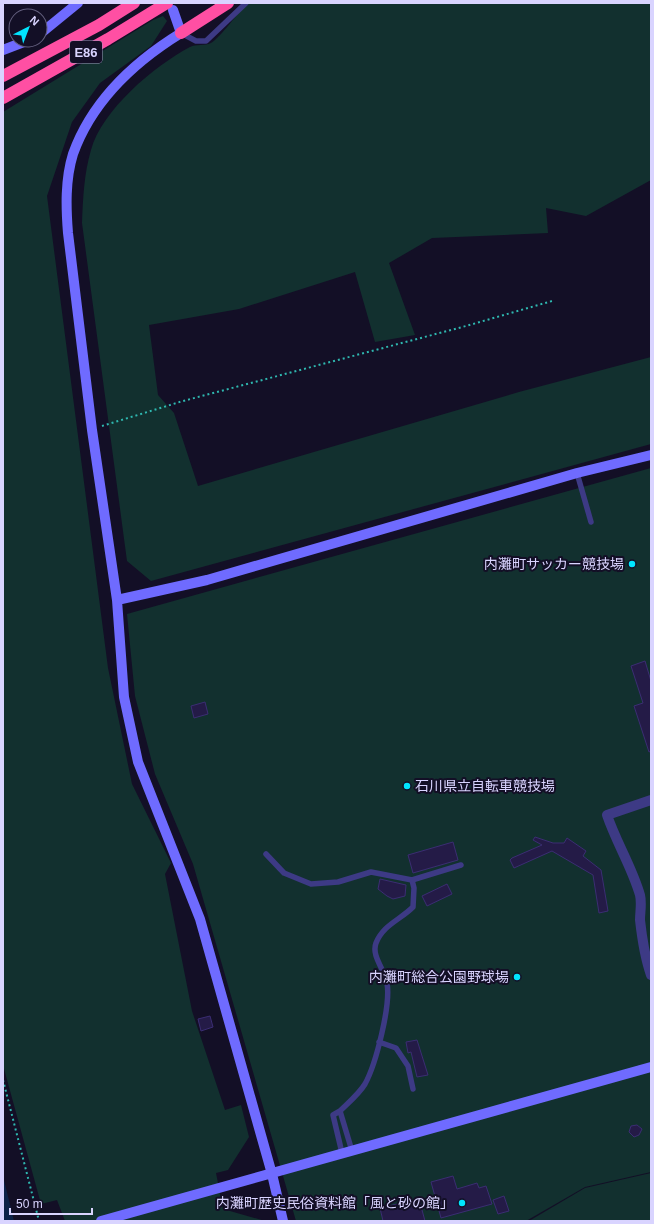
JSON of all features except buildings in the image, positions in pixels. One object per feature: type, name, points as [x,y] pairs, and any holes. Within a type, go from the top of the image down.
[{"type":"highway","name":"E86","points":[[3,76],[99,24],[134,3]]},
{"type":"highway","points":[[181,33],[228,3]]},
{"type":"highway","name":"E86","points":[[3,98],[108,39],[170,7]]},
{"type":"street","points":[[48,27],[78,3]]},
{"type":"street","points":[[170,7],[181,33],[138,65],[113,87],[96,109],[73,155],[68,183],[66,208],[92,430],[117,600],[124,697],[138,762],[200,919],[272,1174],[283,1221]]},
{"type":"street","points":[[117,600],[207,580],[578,473],[651,455]]},
{"type":"street","points":[[651,800],[607,815],[614,836],[628,864],[640,896],[640,920],[651,974]]},
{"type":"street","points":[[101,1221],[651,1067]]},
{"type":"lane","points":[[181,33],[196,41],[206,40],[246,3]]},
{"type":"lane","points":[[578,473],[592,522]]},
{"type":"lane","points":[[266,854],[284,873],[311,884],[338,882],[371,872],[412,880],[461,865]]},
{"type":"lane","points":[[347,1152],[332,1115],[340,1112],[365,1084],[379,1042],[384,1020],[388,989],[385,974],[376,958],[376,944],[384,928],[405,915],[413,907],[414,888],[412,880]]},
{"type":"lane","points":[[379,1042],[396,1048],[408,1066],[413,1089]]},
{"type":"lane","points":[[340,1112],[347,1152]]},
{"type":"path","points":[[92,430],[183,401],[466,326],[552,301]]},
{"type":"path","points":[[3,1080],[39,1221]]},
{"type":"green space","points":[[248,3],[651,3],[651,180],[586,216],[546,208],[548,233],[432,238],[389,263],[415,335],[375,342],[355,272],[239,309],[149,325],[158,395],[174,413],[198,486],[519,392],[651,357],[651,444],[151,581],[127,561],[82,223],[84,186],[87,168],[91,150],[97,135],[106,120],[131,91],[161,65],[176,55],[192,46],[211,43],[215,40]]},
{"type":"green space","points":[[163,16],[167,21],[151,46],[100,83],[72,122],[47,196],[108,668],[132,784],[171,863],[165,874],[192,1011],[225,1110],[241,1105],[249,1137],[228,1170],[216,1173],[223,1209],[265,1221],[65,1221],[57,1200],[41,1204],[3,1065],[3,112],[153,20]]},
{"type":"green space","points":[[651,468],[651,1172],[585,1187],[526,1221],[296,1221],[193,864],[155,774],[135,696],[127,614]]},
{"type":"green space","points":[[651,1173],[651,1221],[529,1221],[585,1188]]},
{"type":"water","points":[[3,1176],[14,1221],[3,1221]]},
{"type":"place","name":"内灘町サッカー競技場","points":[[632,564]]},
{"type":"place","name":"石川県立自転車競技場","points":[[407,786]]},
{"type":"place","name":"内灘町総合公園野球場","points":[[517,977]]},
{"type":"place","name":"内灘町歴史民俗資料館「風と砂の館」","points":[[462,1203]]}]
